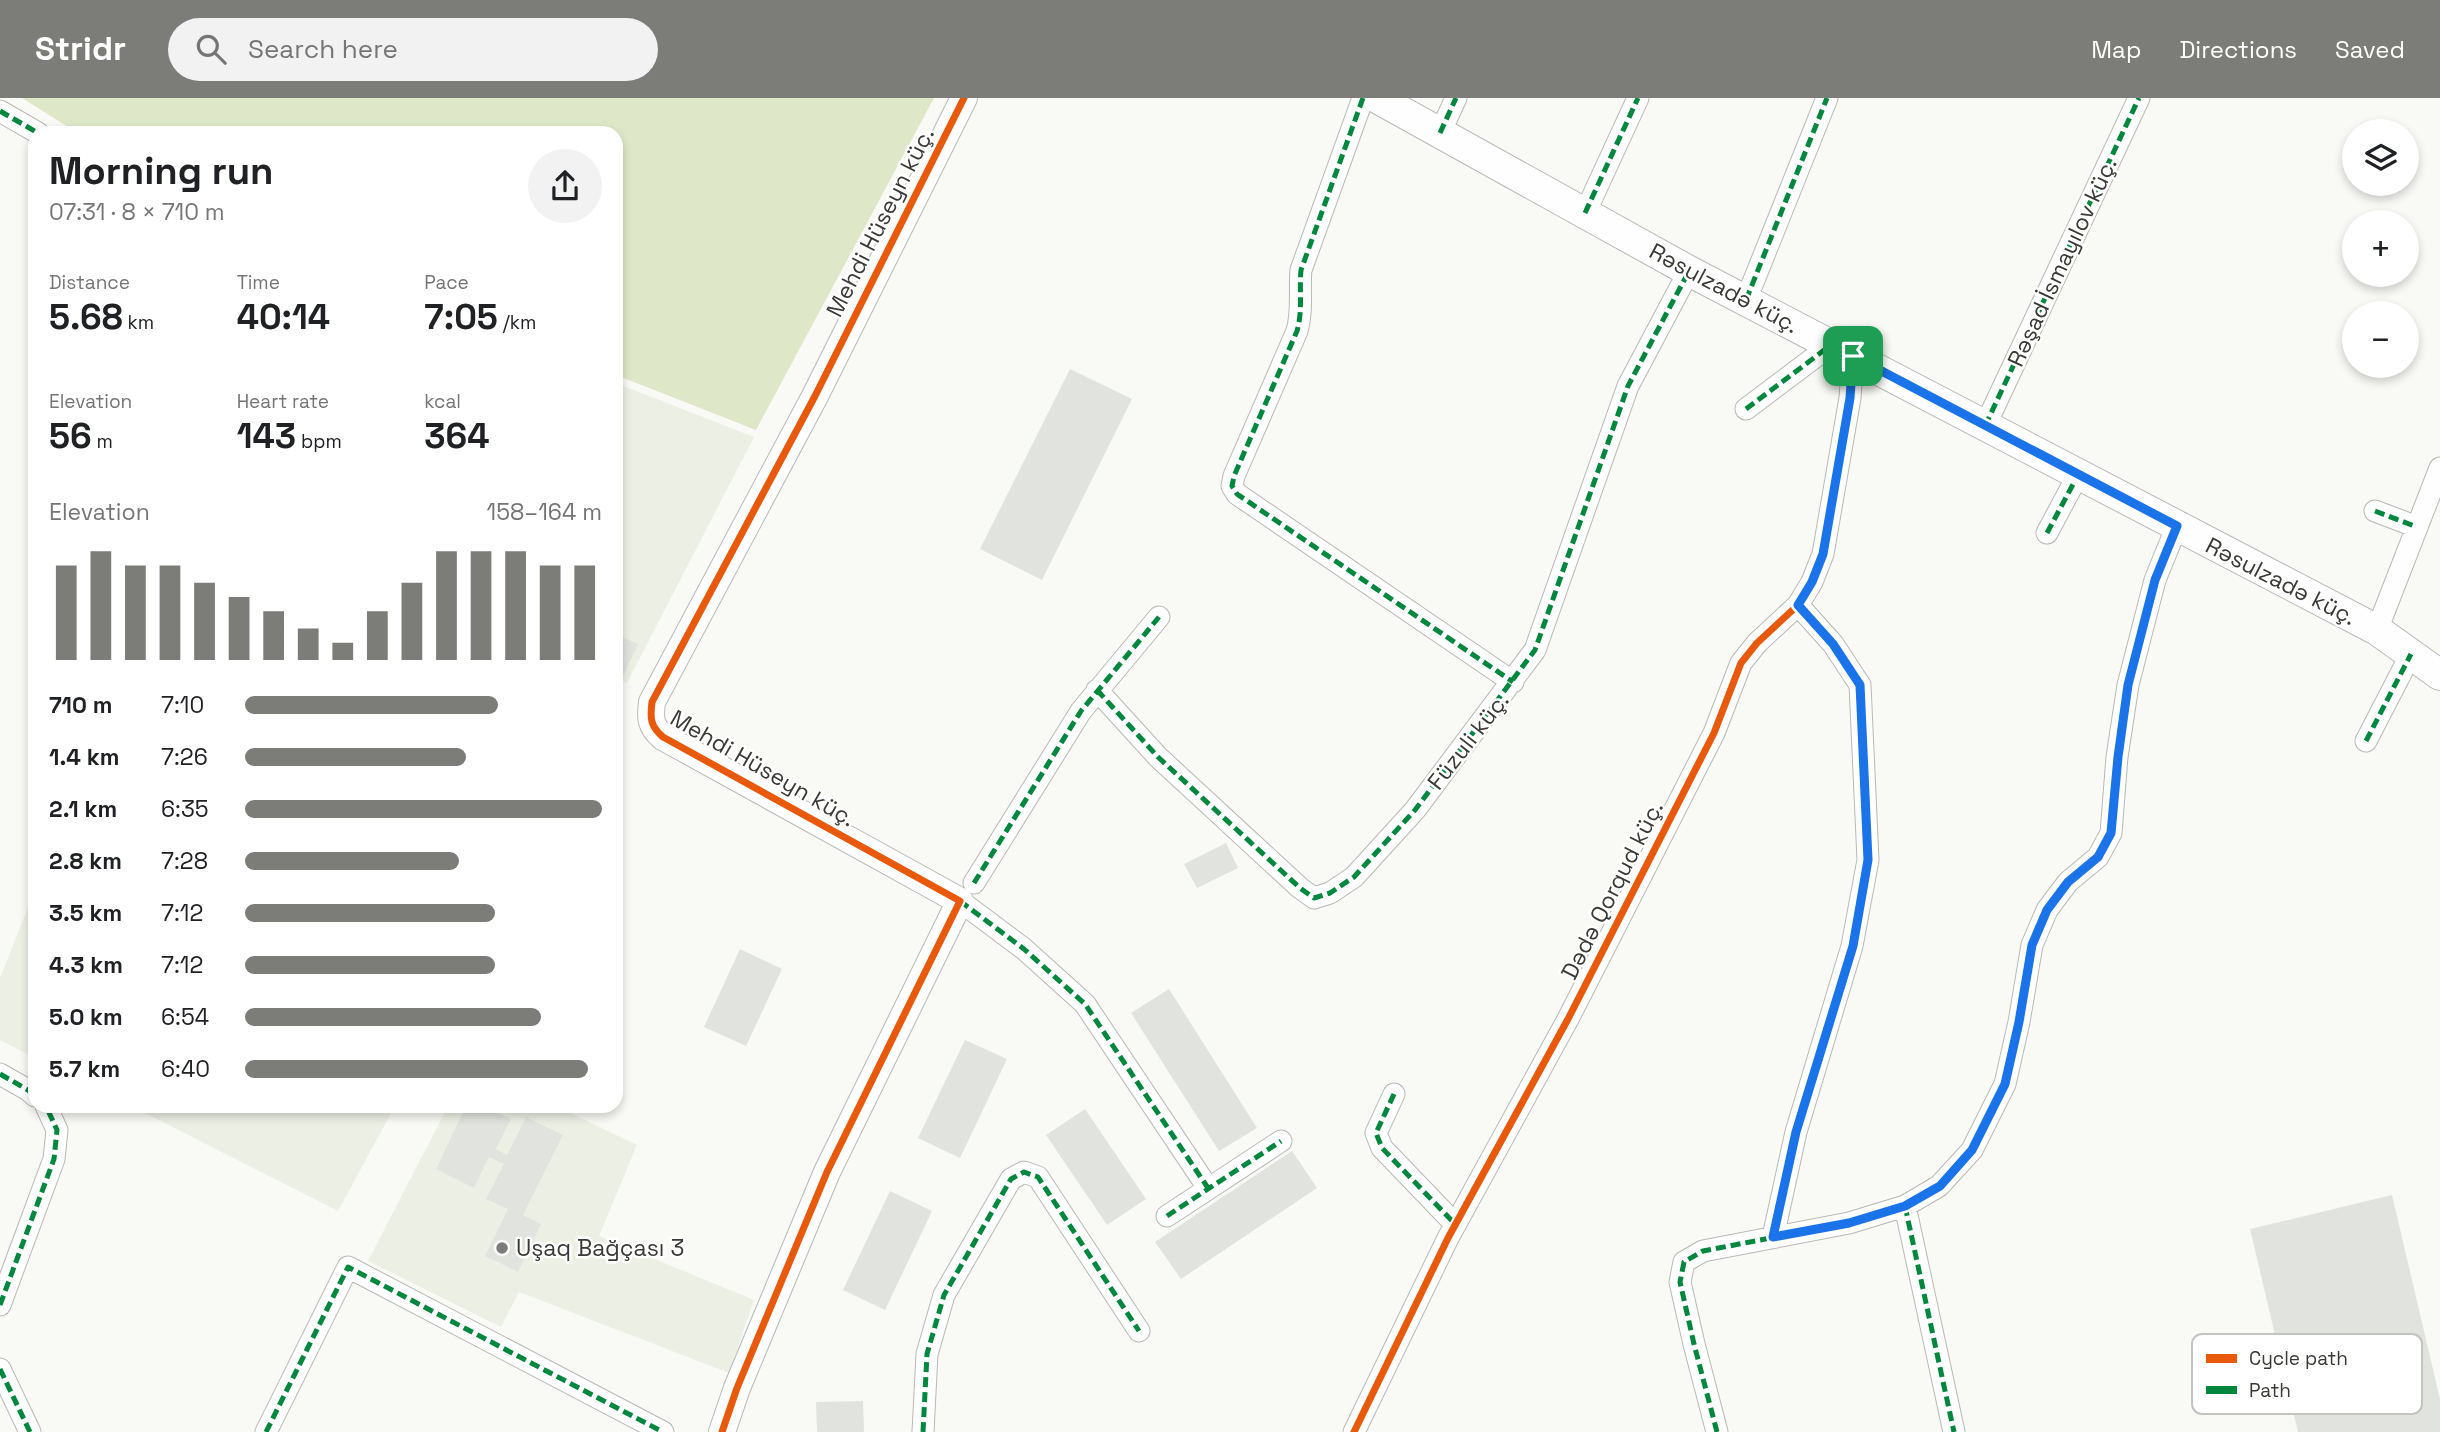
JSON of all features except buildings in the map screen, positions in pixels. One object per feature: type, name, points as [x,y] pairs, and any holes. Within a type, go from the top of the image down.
[{"type":"main road","name":"Rəsulzadə küç.","points":[[1377,98],[1689,271],[2377,630],[2440,675]]},
{"type":"street","name":"Mehdi Hüseyn küç.","points":[[964,98],[815,396],[652,702],[650,718],[654,730],[663,737],[967,892]]},
{"type":"street","points":[[1363,98],[1301,270],[1302,314],[1297,331],[1234,476],[1233,486],[1237,494],[1513,682]]},
{"type":"street","points":[[1440,133],[1456,98]]},
{"type":"street","points":[[1586,213],[1638,98]]},
{"type":"street","points":[[1746,300],[1827,98]]},
{"type":"street","name":"Rəşad İsmayılov küç.","points":[[1985,426],[2139,98]]},
{"type":"street","points":[[0,111],[28,127]]},
{"type":"street","name":"Füzuli küç.","points":[[1097,690],[1158,757],[1300,888],[1314,898],[1330,893],[1354,877],[1415,810],[1535,650],[1628,386],[1689,271]]},
{"type":"street","points":[[1746,409],[1842,351]]},
{"type":"street","name":"Dədə Qorqud küç.","points":[[1354,1432],[1455,1224],[1568,1019],[1714,733],[1741,663],[1757,643],[1798,605],[1812,582],[1823,554],[1850,398],[1842,351]]},
{"type":"street","points":[[2377,630],[2440,468]]},
{"type":"street","points":[[2047,533],[2078,475]]},
{"type":"street","points":[[2375,511],[2417,527]]},
{"type":"street","points":[[1717,1432],[1680,1282],[1684,1262],[1703,1251],[1849,1223],[1905,1206],[1940,1186],[1972,1150],[2005,1084],[2032,945],[2047,910],[2068,882],[2098,857],[2111,833],[2128,685],[2155,580],[2177,526]]},
{"type":"street","points":[[1773,1237],[1796,1132],[1853,946],[1868,860],[1860,685],[1833,644],[1798,605]]},
{"type":"street","points":[[722,1432],[737,1388],[827,1172],[967,892],[1081,711],[1159,617]]},
{"type":"street","points":[[2366,741],[2412,654]]},
{"type":"street","points":[[967,892],[1024,949],[1085,1004],[1208,1188]]},
{"type":"street","points":[[0,1074],[28,1090]]},
{"type":"street","points":[[1394,1094],[1376,1133],[1382,1148],[1455,1224]]},
{"type":"street","points":[[0,1305],[54,1159],[57,1130],[49,1113]]},
{"type":"street","points":[[1167,1216],[1282,1141]]},
{"type":"street","points":[[923,1432],[927,1354],[944,1295],[1011,1179],[1024,1171],[1038,1177],[1139,1331]]},
{"type":"street","points":[[1905,1206],[1954,1432]]},
{"type":"street","points":[[266,1432],[348,1267],[663,1432]]},
{"type":"street","points":[[0,1369],[30,1432]]},
{"type":"shaded area","points":[[623,386],[754,437],[627,683],[623,681]]},
{"type":"shaded area","points":[[28,908],[28,1054],[0,1040],[0,978]]},
{"type":"shaded area","points":[[145,1113],[391,1113],[338,1211]]},
{"type":"shaded area","name":"Uşaq Bağçası 3","points":[[444,1113],[571,1113],[637,1145],[599,1236],[754,1300],[729,1373],[519,1292],[501,1327],[368,1261]]},
{"type":"green space","points":[[22,98],[934,98],[756,430],[623,378],[623,126],[67,126]]},
{"type":"marked path","points":[[1363,98],[1301,270],[1297,331],[1232,486],[1237,494],[1513,682]]},
{"type":"marked path","points":[[1440,133],[1456,98]]},
{"type":"marked path","points":[[1585,213],[1638,98]]},
{"type":"marked path","points":[[1746,300],[1827,98]]},
{"type":"marked path","points":[[1985,426],[2139,98]]},
{"type":"marked path","points":[[0,111],[28,127]]},
{"type":"marked path","points":[[1097,690],[1158,757],[1300,888],[1314,898],[1330,893],[1354,877],[1415,810],[1535,650],[1628,386],[1689,271]]},
{"type":"marked path","points":[[1746,409],[1831,345]]},
{"type":"marked path","points":[[2047,533],[2078,475]]},
{"type":"marked path","points":[[2375,511],[2417,527]]},
{"type":"marked path","points":[[1717,1432],[1680,1282],[1684,1262],[1703,1251],[1849,1223],[1905,1206],[1939,1186],[1972,1150],[2005,1084],[2032,945],[2047,910],[2068,882],[2098,857],[2111,833],[2117,757],[2128,685],[2155,580],[2177,526]]},
{"type":"marked path","points":[[1773,1237],[1796,1132],[1852,946],[1868,860],[1860,685],[1833,644],[1798,605]]},
{"type":"marked path","points":[[974,883],[1081,711],[1159,617]]},
{"type":"marked path","points":[[2366,741],[2411,654]]},
{"type":"marked path","points":[[960,901],[1024,949],[1085,1004],[1208,1188]]},
{"type":"marked path","points":[[0,1074],[28,1090]]},
{"type":"marked path","points":[[1394,1094],[1376,1133],[1382,1148],[1455,1224]]},
{"type":"marked path","points":[[0,1305],[54,1159],[57,1130],[49,1113]]},
{"type":"marked path","points":[[1167,1216],[1281,1141]]},
{"type":"marked path","points":[[923,1432],[927,1354],[944,1295],[1011,1179],[1024,1172],[1038,1177],[1139,1331]]},
{"type":"marked path","points":[[1905,1206],[1954,1432]]},
{"type":"marked path","points":[[266,1432],[348,1267],[663,1432]]},
{"type":"marked path","points":[[0,1369],[30,1432]]},
{"type":"cycle path","points":[[722,1432],[737,1388],[827,1172],[960,901],[663,737],[652,721],[652,702],[815,396],[964,98]]},
{"type":"cycle path","points":[[1354,1432],[1448,1238],[1568,1019],[1714,733],[1741,663],[1757,643],[1798,605],[1812,582],[1823,554],[1850,398],[1853,356]]},
{"type":"place","name":"Uşaq Bağçası 3","points":[[502,1248]]},
{"type":"route","points":[[1853,356],[2177,526],[2155,580],[2128,685],[2111,833],[2098,857],[2068,882],[2047,910],[2032,945],[2005,1084],[1972,1150],[1940,1186],[1905,1206],[1849,1223],[1773,1237],[1796,1132],[1853,946],[1868,860],[1860,685],[1833,644],[1798,605],[1812,582],[1823,554],[1850,398],[1853,356]]}]
